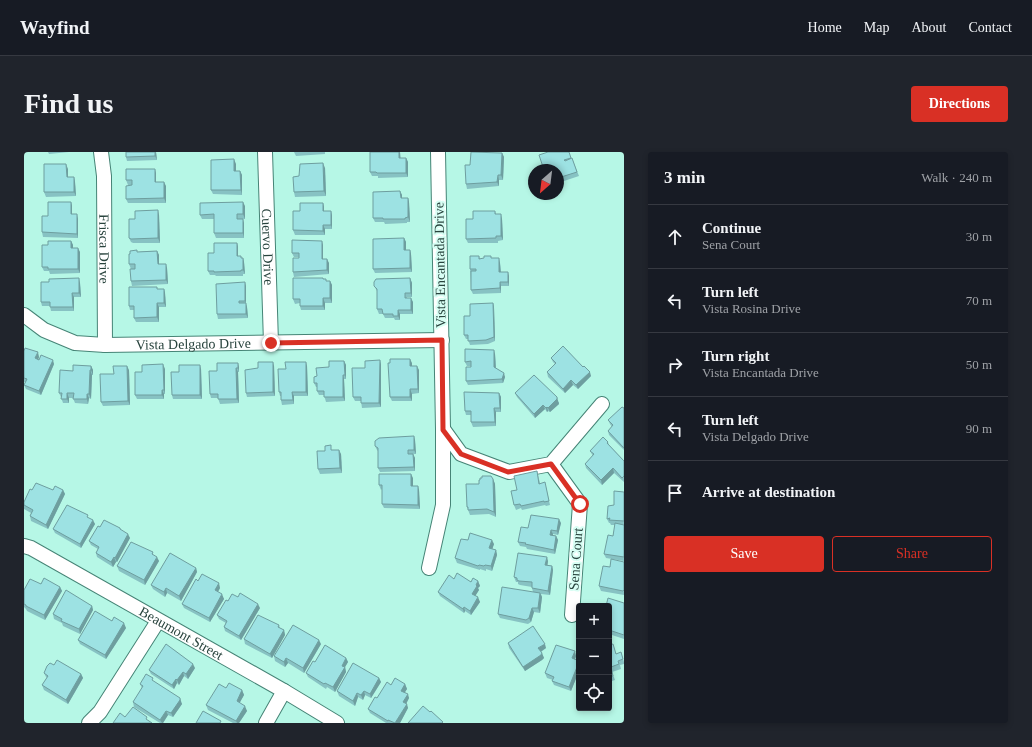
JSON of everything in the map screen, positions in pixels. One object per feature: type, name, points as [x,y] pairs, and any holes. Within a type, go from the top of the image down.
[{"type":"street","name":"Frisca Drive","points":[[101,152],[104,176],[106,345]]},
{"type":"street","name":"Cuervo Drive","points":[[265,152],[271,343]]},
{"type":"street","name":"Vista Encantada Drive","points":[[429,568],[443,505],[442,340],[438,152]]},
{"type":"street","name":"Vista Delgado Drive","points":[[24,314],[44,330],[75,343],[106,345],[442,340]]},
{"type":"street","points":[[443,430],[461,454],[508,472],[551,464],[602,404]]},
{"type":"street","name":"Sena Court","points":[[551,464],[580,504],[572,615]]},
{"type":"street","name":"Beaumont Street","points":[[24,546],[31,548],[284,691],[337,723]]},
{"type":"street","points":[[89,723],[100,712],[158,620]]},
{"type":"street","points":[[266,723],[284,691]]},
{"type":"building","points":[[126,152],[155,152],[155,156],[126,157]]},
{"type":"building","points":[[370,152],[399,152],[399,158],[406,158],[406,173],[370,172]]},
{"type":"building","points":[[471,152],[502,153],[501,175],[498,175],[497,182],[466,184],[465,165],[470,165]]},
{"type":"building","points":[[548,152],[569,152],[571,158],[564,160],[565,161],[572,158],[577,172],[564,176],[564,164],[542,164],[539,155]]},
{"type":"building","points":[[234,159],[234,171],[240,171],[241,190],[211,190],[211,160]]},
{"type":"building","points":[[323,163],[324,191],[294,192],[293,177],[299,176],[300,164]]},
{"type":"building","points":[[44,164],[66,164],[67,177],[74,177],[74,192],[44,192]]},
{"type":"building","points":[[126,169],[155,169],[155,182],[164,182],[164,198],[126,199],[126,186],[132,185],[132,180],[126,180]]},
{"type":"building","points":[[400,191],[401,198],[408,198],[408,217],[405,219],[373,218],[373,192]]},
{"type":"building","points":[[48,202],[71,202],[71,214],[77,214],[77,234],[42,232],[42,216],[48,216]]},
{"type":"building","points":[[243,202],[243,214],[237,214],[237,219],[243,219],[243,233],[214,233],[214,214],[200,215],[200,203]]},
{"type":"building","points":[[300,203],[323,203],[323,211],[331,211],[331,225],[323,225],[323,231],[293,230],[293,211],[300,211]]},
{"type":"building","points":[[158,210],[158,238],[129,238],[129,219],[135,219],[135,211]]},
{"type":"building","points":[[473,211],[495,211],[495,214],[501,214],[501,236],[496,236],[496,238],[466,239],[466,219],[473,219]]},
{"type":"building","points":[[404,238],[404,250],[410,250],[410,268],[373,269],[373,239]]},
{"type":"building","points":[[292,240],[322,241],[322,259],[327,259],[327,270],[293,272],[293,258],[299,258],[299,253],[292,253]]},
{"type":"building","points":[[48,241],[71,241],[71,248],[78,248],[78,269],[48,269],[48,267],[42,267],[42,245],[48,245]]},
{"type":"building","points":[[214,243],[237,243],[237,256],[241,256],[241,258],[243,258],[243,270],[208,271],[208,253],[214,253]]},
{"type":"building","points":[[137,250],[137,252],[157,251],[158,264],[166,264],[166,280],[131,281],[130,269],[135,269],[135,264],[129,264],[129,254],[130,251]]},
{"type":"building","points":[[470,256],[479,256],[479,259],[484,258],[484,256],[499,258],[499,272],[508,272],[508,282],[500,282],[500,288],[471,290],[471,271],[476,271],[476,269],[470,269]]},
{"type":"building","points":[[79,278],[79,293],[72,293],[73,307],[50,307],[50,302],[41,302],[41,282],[49,282],[49,279]]},
{"type":"building","points":[[293,278],[323,278],[326,279],[326,281],[330,281],[330,298],[323,298],[323,306],[300,306],[300,299],[293,299]]},
{"type":"building","points":[[410,278],[411,293],[405,293],[405,298],[411,298],[411,310],[398,310],[398,316],[393,316],[393,314],[383,314],[382,309],[377,309],[377,289],[374,286],[376,279]]},
{"type":"building","points":[[245,282],[245,301],[239,301],[239,303],[246,303],[246,314],[217,314],[216,284]]},
{"type":"building","points":[[129,287],[157,287],[157,289],[164,289],[164,303],[157,303],[157,317],[134,318],[134,306],[129,306]]},
{"type":"building","points":[[493,303],[494,337],[486,340],[468,341],[468,335],[464,335],[464,316],[470,316],[470,304]]},
{"type":"building","points":[[563,346],[583,367],[584,366],[590,372],[576,385],[571,380],[563,389],[547,372],[556,363],[551,358]]},
{"type":"building","points":[[25,348],[38,352],[35,358],[39,360],[41,355],[53,360],[39,391],[24,385],[27,379],[24,378]]},
{"type":"building","points":[[465,349],[494,350],[494,367],[504,373],[502,379],[466,381],[466,367],[471,367],[471,361],[465,362]]},
{"type":"building","points":[[390,359],[410,359],[410,366],[417,366],[418,389],[410,389],[410,397],[390,397],[388,363],[390,363]]},
{"type":"building","points":[[380,360],[379,403],[361,403],[361,397],[353,397],[352,368],[365,368],[365,361]]},
{"type":"building","points":[[329,361],[344,361],[345,375],[343,375],[343,397],[324,397],[324,391],[317,391],[317,383],[314,383],[314,377],[317,376],[316,368],[329,367]]},
{"type":"building","points":[[258,362],[273,362],[273,392],[246,393],[245,370],[258,368]]},
{"type":"building","points":[[285,362],[306,362],[306,392],[292,392],[293,400],[281,400],[281,392],[279,392],[278,369],[286,369]]},
{"type":"building","points":[[217,363],[238,363],[238,368],[236,368],[237,399],[218,399],[218,394],[210,394],[209,371],[217,371]]},
{"type":"building","points":[[163,364],[164,390],[162,390],[162,395],[135,395],[135,372],[142,372],[142,365]]},
{"type":"building","points":[[73,365],[91,366],[89,394],[87,394],[87,399],[73,399],[74,393],[67,393],[67,399],[61,399],[62,393],[59,393],[60,370],[73,371]]},
{"type":"building","points":[[179,365],[200,365],[200,395],[172,395],[171,372],[179,372]]},
{"type":"building","points":[[113,366],[127,366],[128,401],[101,402],[100,374],[114,374]]},
{"type":"building","points":[[534,375],[557,397],[557,399],[548,408],[543,405],[534,414],[515,393]]},
{"type":"building","points":[[464,392],[499,393],[500,408],[494,408],[495,422],[471,422],[471,411],[465,411]]},
{"type":"building","points":[[622,407],[624,408],[624,448],[608,431],[613,425],[608,420]]},
{"type":"building","points":[[414,436],[414,450],[408,450],[408,454],[413,454],[414,467],[378,468],[378,448],[375,446],[375,441],[379,438]]},
{"type":"building","points":[[603,437],[624,461],[624,476],[622,478],[613,468],[601,480],[585,464],[594,454],[590,451]]},
{"type":"building","points":[[331,445],[331,450],[339,450],[340,468],[318,469],[317,451],[325,451],[325,446]]},
{"type":"building","points":[[537,471],[539,484],[545,482],[549,501],[521,506],[520,504],[514,505],[511,491],[517,490],[514,476]]},
{"type":"building","points":[[379,474],[411,474],[411,486],[418,486],[418,505],[382,504],[382,485],[379,485]]},
{"type":"building","points":[[482,476],[491,476],[493,479],[494,512],[487,509],[468,510],[467,507],[466,484],[479,484],[479,480]]},
{"type":"building","points":[[36,483],[53,490],[55,486],[63,490],[46,525],[30,516],[33,510],[24,505],[30,489],[32,490]]},
{"type":"building","points":[[614,491],[624,492],[624,521],[609,520],[610,518],[607,519],[608,506],[614,505]]},
{"type":"building","points":[[67,505],[88,515],[87,517],[93,520],[80,544],[53,529]]},
{"type":"building","points":[[531,515],[559,519],[557,531],[551,530],[550,535],[556,536],[554,550],[518,542],[521,527],[528,528]]},
{"type":"building","points":[[104,520],[128,534],[115,558],[114,557],[111,562],[96,553],[99,547],[89,541],[98,526],[100,527]]},
{"type":"building","points":[[615,523],[624,525],[624,557],[604,554],[608,535],[613,536]]},
{"type":"building","points":[[470,533],[492,540],[489,548],[496,550],[491,566],[478,566],[455,558],[461,539],[468,540]]},
{"type":"building","points":[[131,542],[153,552],[152,554],[157,557],[144,580],[117,566]]},
{"type":"building","points":[[170,553],[196,568],[179,596],[166,588],[164,592],[151,585]]},
{"type":"building","points":[[518,553],[547,557],[545,565],[552,566],[548,591],[532,588],[532,582],[519,581],[514,577]]},
{"type":"building","points":[[611,559],[624,562],[623,591],[599,586],[603,566],[610,567]]},
{"type":"building","points":[[457,573],[471,582],[473,578],[478,581],[472,594],[478,597],[470,611],[464,607],[463,609],[438,592],[449,575],[454,579]]},
{"type":"building","points":[[202,574],[219,583],[215,590],[222,594],[209,618],[182,604],[196,579],[198,581]]},
{"type":"building","points":[[44,578],[60,587],[44,615],[24,604],[24,590],[30,579],[41,584]]},
{"type":"building","points":[[502,587],[540,593],[538,608],[532,608],[529,618],[526,620],[498,614]]},
{"type":"building","points":[[66,590],[92,606],[79,629],[61,621],[62,619],[53,614]]},
{"type":"building","points":[[240,593],[258,604],[239,636],[224,627],[227,621],[217,615],[226,600],[228,601],[232,594],[238,597]]},
{"type":"building","points":[[608,598],[624,603],[624,635],[612,631],[612,603],[607,603]]},
{"type":"building","points":[[95,611],[112,621],[114,617],[124,623],[105,655],[78,640]]},
{"type":"building","points":[[258,615],[279,625],[278,627],[284,630],[270,654],[244,639]]},
{"type":"building","points":[[293,625],[319,640],[303,668],[286,658],[284,662],[274,656]]},
{"type":"building","points":[[533,626],[545,644],[538,648],[542,653],[541,655],[523,667],[508,643]]},
{"type":"building","points":[[166,644],[193,664],[186,674],[183,672],[172,685],[149,670]]},
{"type":"building","points":[[612,644],[616,654],[621,652],[623,659],[618,661],[619,664],[612,667]]},
{"type":"building","points":[[325,645],[346,658],[342,666],[345,667],[333,687],[325,683],[324,684],[306,673],[313,661],[315,662]]},
{"type":"building","points":[[556,645],[575,651],[572,658],[576,660],[576,670],[569,687],[552,681],[554,677],[545,673]]},
{"type":"building","points":[[57,660],[81,674],[66,700],[42,685],[48,676],[44,673],[47,666],[50,663],[54,665]]},
{"type":"building","points":[[353,663],[379,678],[370,694],[364,691],[361,695],[357,693],[353,701],[337,691]]},
{"type":"building","points":[[146,674],[153,678],[152,680],[180,698],[171,713],[166,711],[160,720],[133,702],[143,686],[140,684]]},
{"type":"building","points":[[395,678],[405,684],[401,691],[408,694],[403,702],[407,704],[395,723],[388,721],[368,709],[387,682],[391,685]]},
{"type":"building","points":[[229,683],[242,690],[237,701],[245,706],[236,721],[206,705],[219,684],[226,688]]},
{"type":"building","points":[[423,706],[430,712],[431,711],[443,722],[408,723]]},
{"type":"building","points":[[133,707],[147,717],[146,719],[152,723],[113,723],[120,713],[125,717]]},
{"type":"building","points":[[203,711],[221,721],[220,723],[196,723]]},
{"type":"route","points":[[271,343],[442,340],[443,430],[461,454],[508,472],[551,464],[580,504]]}]
